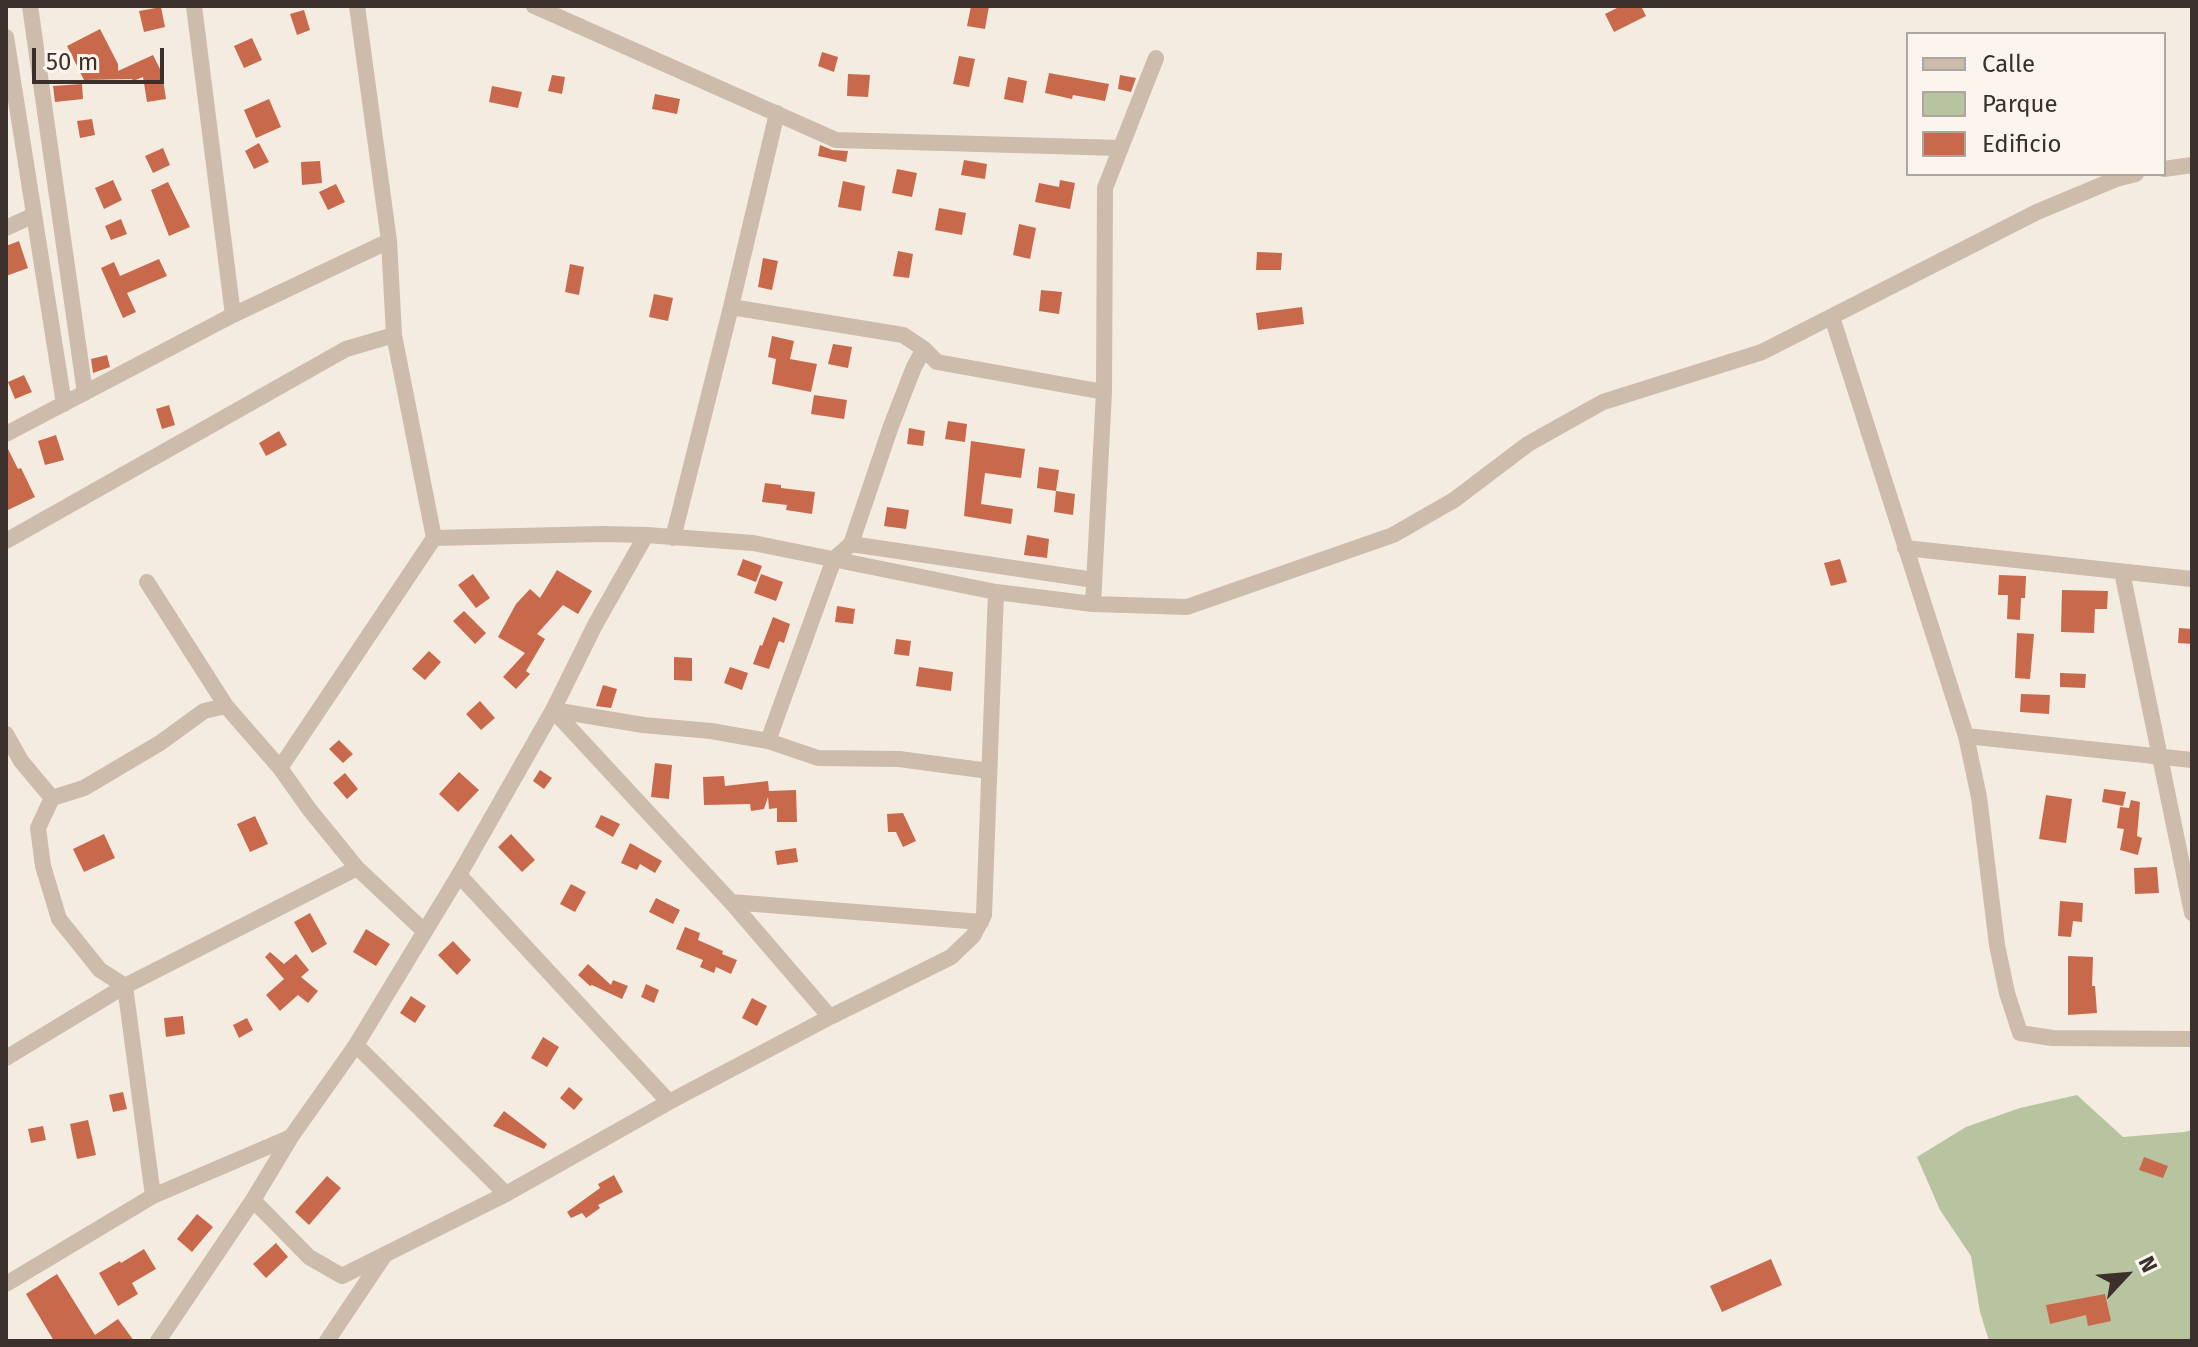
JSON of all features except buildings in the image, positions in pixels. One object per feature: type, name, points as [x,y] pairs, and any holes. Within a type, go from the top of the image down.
[{"type":"street","points":[[30,6],[85,393]]},
{"type":"street","points":[[194,6],[233,315]]},
{"type":"street","points":[[280,768],[434,538],[394,335],[389,241],[357,6]]},
{"type":"street","points":[[534,6],[836,140],[1121,148]]},
{"type":"street","points":[[6,37],[64,404]]},
{"type":"street","points":[[1093,604],[1104,392],[1105,188],[1156,58]]},
{"type":"street","points":[[673,538],[777,113]]},
{"type":"street","points":[[2166,169],[2192,165]]},
{"type":"street","points":[[434,538],[602,534],[753,543],[996,592],[1093,604],[1187,607],[1393,535],[1454,500],[1528,444],[1603,402],[1762,352],[2037,212],[2128,176]]},
{"type":"street","points":[[6,228],[34,215]]},
{"type":"street","points":[[6,434],[233,315],[389,241]]},
{"type":"street","points":[[731,307],[903,335],[937,362],[1104,392]]},
{"type":"street","points":[[1832,317],[1966,736],[1979,797],[1997,945],[2007,993],[2020,1033],[2052,1038],[2192,1039]]},
{"type":"street","points":[[6,541],[346,349],[394,335]]},
{"type":"street","points":[[768,741],[834,559],[851,544],[891,426],[924,349]]},
{"type":"street","points":[[158,1341],[253,1200],[291,1137],[356,1045],[459,875],[553,710],[595,625],[646,535]]},
{"type":"street","points":[[851,544],[1094,580]]},
{"type":"street","points":[[1905,548],[2192,579]]},
{"type":"street","points":[[2122,572],[2192,913]]},
{"type":"street","points":[[147,582],[226,706],[280,768],[357,868],[424,931]]},
{"type":"street","points":[[253,1200],[309,1257],[342,1276],[506,1194],[669,1102],[951,957],[973,936],[984,915],[996,592]]},
{"type":"street","points":[[153,1196],[125,986],[100,970],[59,919],[43,866],[38,828],[52,798],[84,788],[160,743],[204,711],[226,706]]},
{"type":"street","points":[[553,710],[768,741],[818,758],[899,759],[989,771]]},
{"type":"street","points":[[553,710],[731,902],[830,1017]]},
{"type":"street","points":[[6,734],[21,761],[52,798]]},
{"type":"street","points":[[1966,736],[2192,760]]},
{"type":"street","points":[[6,1058],[125,986],[357,868]]},
{"type":"street","points":[[459,875],[669,1102]]},
{"type":"street","points":[[731,902],[981,922]]},
{"type":"street","points":[[356,1045],[506,1194]]},
{"type":"street","points":[[6,1284],[153,1196],[291,1137]]},
{"type":"street","points":[[327,1341],[385,1254]]},
{"type":"green space","points":[[2077,1095],[2123,1137],[2192,1130],[2192,1341],[1989,1341],[1980,1312],[1971,1256],[1940,1210],[1917,1157],[1966,1127],[2020,1108]]}]
